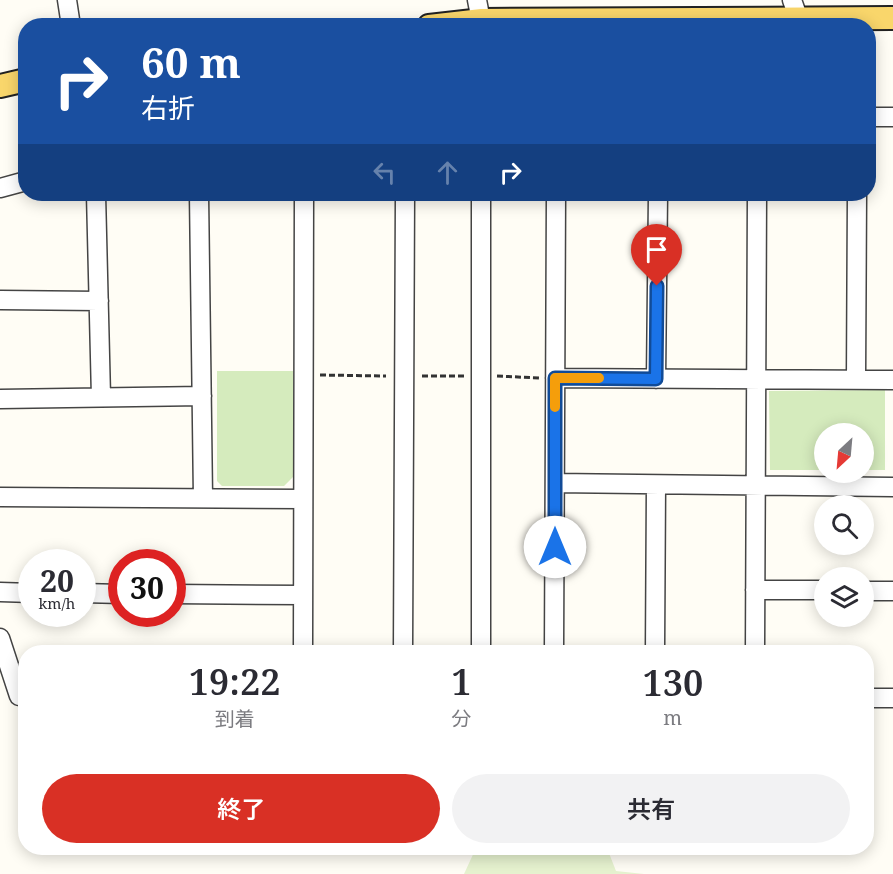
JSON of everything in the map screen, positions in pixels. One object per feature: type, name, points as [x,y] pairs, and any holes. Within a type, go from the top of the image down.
[{"type":"main road","points":[[480,15],[795,9],[839,18]]},
{"type":"main road","points":[[876,20],[893,18]]},
{"type":"main road","points":[[0,86],[18,82]]},
{"type":"street","points":[[67,0],[70,18]]},
{"type":"street","points":[[876,117],[893,117]]},
{"type":"street","points":[[0,188],[18,183]]},
{"type":"street","points":[[96,201],[101,397]]},
{"type":"street","points":[[199,201],[203,498]]},
{"type":"street","points":[[303,645],[304,201]]},
{"type":"street","points":[[403,645],[405,201]]},
{"type":"street","points":[[481,201],[481,645]]},
{"type":"street","points":[[554,645],[556,201]]},
{"type":"street","points":[[656,379],[658,201]]},
{"type":"street","points":[[755,645],[757,201]]},
{"type":"street","points":[[856,379],[857,201]]},
{"type":"street","points":[[0,300],[99,301]]},
{"type":"street","points":[[555,378],[893,380]]},
{"type":"street","points":[[0,399],[202,396]]},
{"type":"street","points":[[555,483],[893,487]]},
{"type":"street","points":[[655,645],[656,485]]},
{"type":"street","points":[[0,496],[303,499]]},
{"type":"street","points":[[755,590],[814,590]]},
{"type":"street","points":[[874,591],[893,591]]},
{"type":"street","points":[[0,592],[18,593]]},
{"type":"street","points":[[186,594],[303,595]]},
{"type":"street","points":[[0,638],[18,685]]},
{"type":"street","points":[[0,696],[18,696]]},
{"type":"street","points":[[874,698],[893,698]]},
{"type":"path","points":[[304,375],[481,375],[555,378]]},
{"type":"green space","points":[[217,371],[293,371],[293,477],[284,486],[222,486],[217,481]]},
{"type":"green space","points":[[885,390],[885,470],[874,470],[874,423],[814,423],[814,470],[770,470],[769,391]]},
{"type":"green space","points":[[473,855],[610,855],[616,871],[644,874],[464,874]]},
{"type":"slow traffic","points":[[555,407],[555,378],[599,378]]},
{"type":"route","points":[[555,547],[555,378],[656,379],[657,286]]}]
